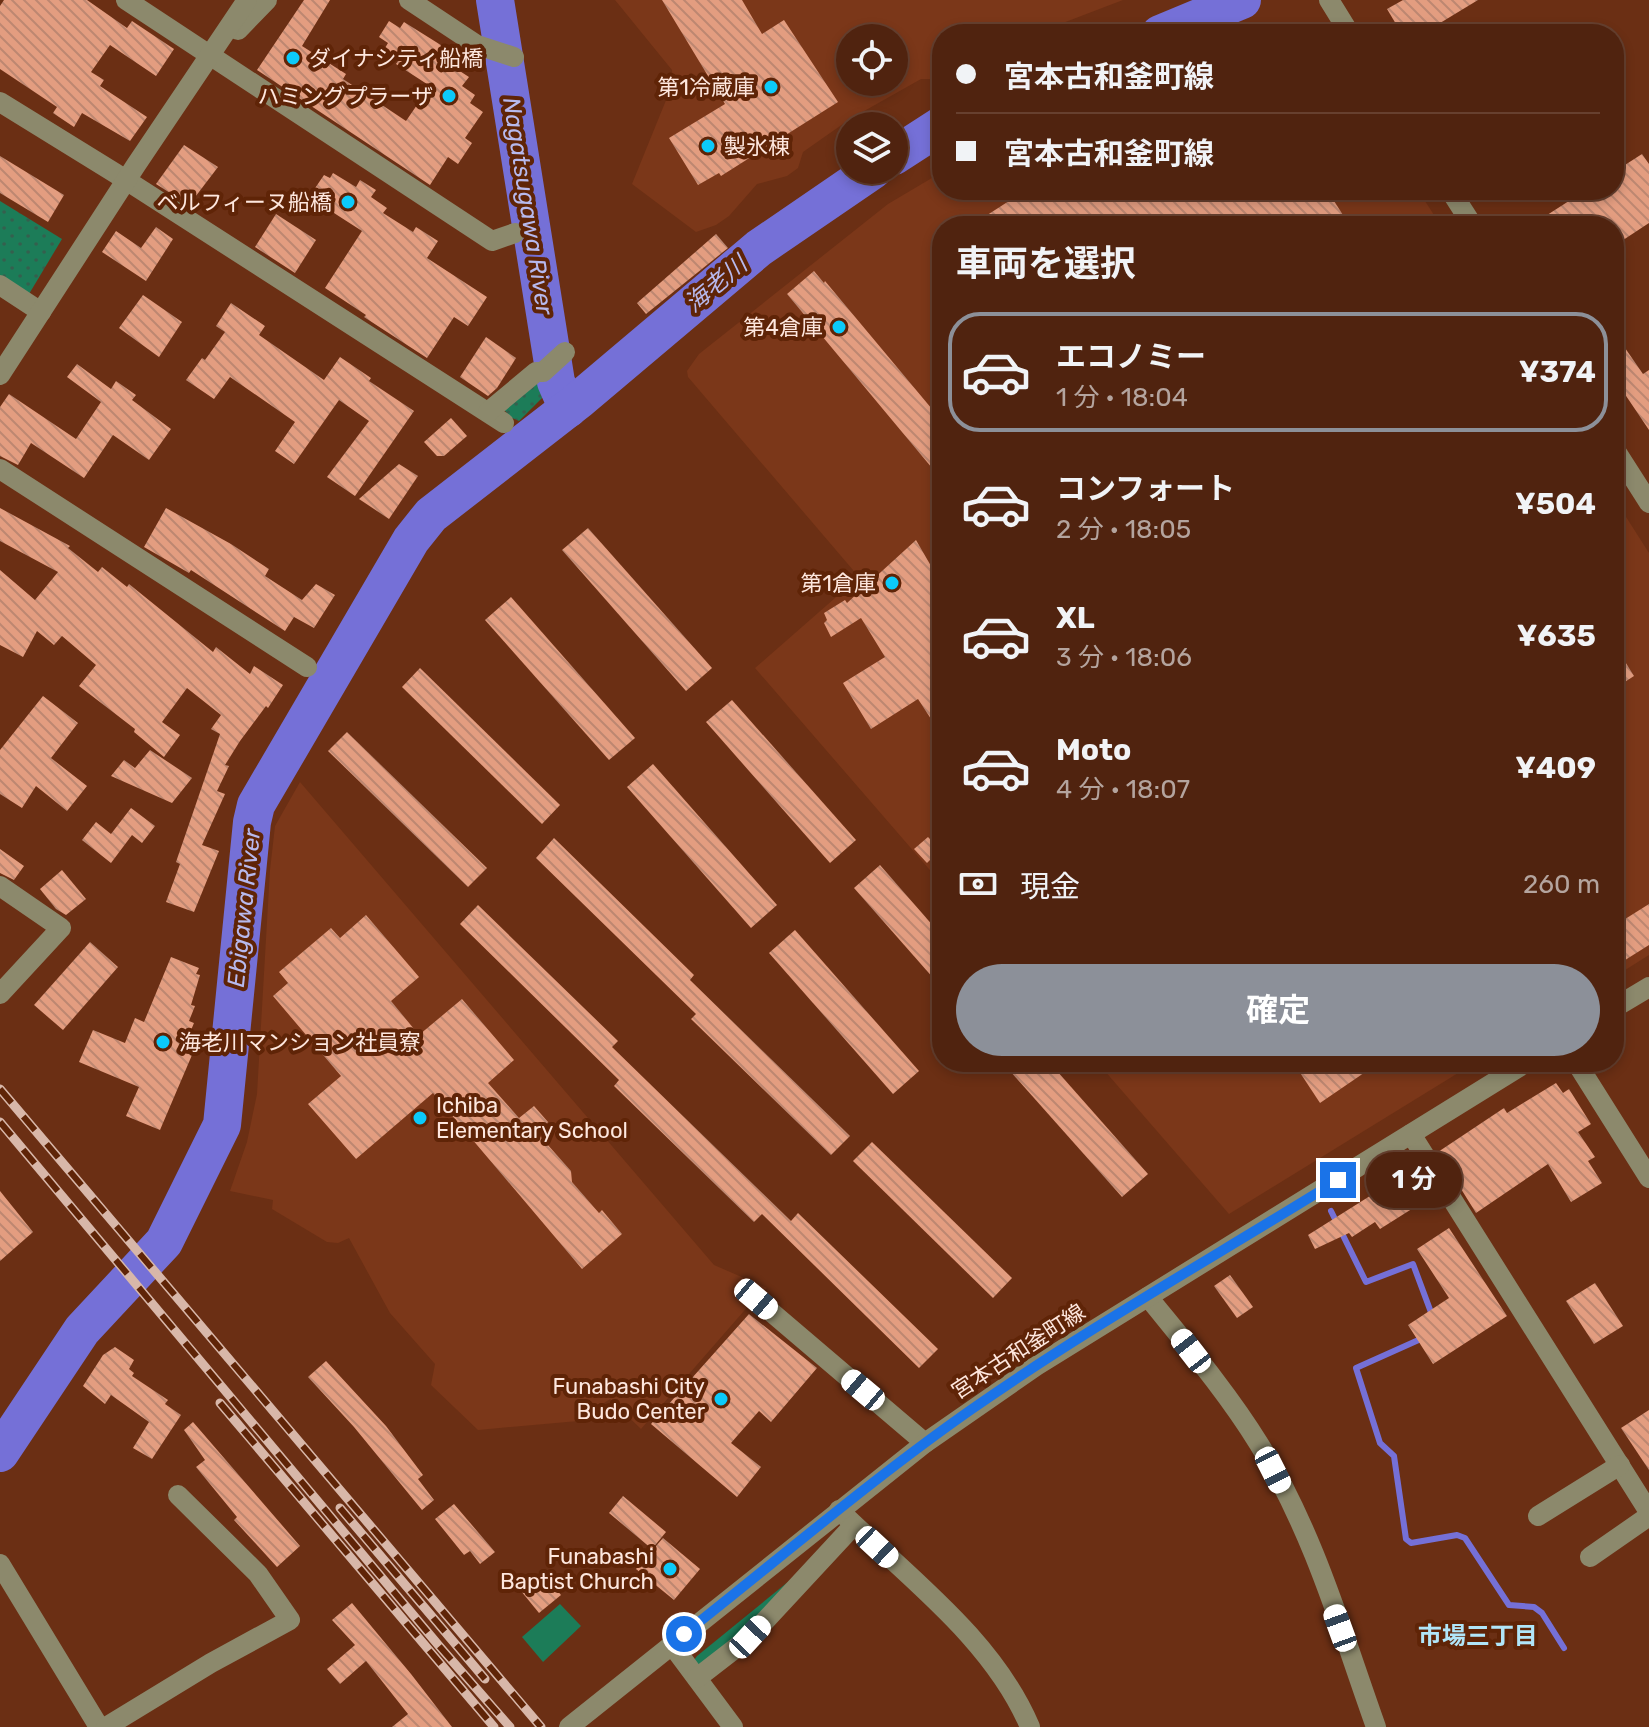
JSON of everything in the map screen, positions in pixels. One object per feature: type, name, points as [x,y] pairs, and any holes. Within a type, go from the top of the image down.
[{"type":"street","points":[[126,0],[492,241],[515,233]]},
{"type":"street","points":[[0,375],[247,0]]},
{"type":"street","points":[[211,54],[267,0]]},
{"type":"street","points":[[409,0],[477,45],[504,55]]},
{"type":"street","points":[[1329,0],[1344,24]]},
{"type":"street","points":[[0,102],[496,418],[536,372],[543,372],[563,354]]},
{"type":"street","points":[[0,285],[41,312]]},
{"type":"street","points":[[1624,464],[1649,503]]},
{"type":"street","points":[[0,469],[307,667]]},
{"type":"street","points":[[0,886],[61,928],[0,994]]},
{"type":"street","points":[[1624,1002],[1649,987]]},
{"type":"street","name":"宮本古和釜町線","points":[[581,1723],[672,1645],[846,1518],[925,1443],[1036,1366],[1511,1072]]},
{"type":"street","points":[[1582,1072],[1649,1178]]},
{"type":"street","points":[[1411,1134],[1649,1514],[1590,1557]]},
{"type":"street","points":[[1148,1297],[1230,1401],[1261,1446],[1303,1529],[1376,1727]]},
{"type":"street","points":[[756,1299],[925,1443]]},
{"type":"street","points":[[1538,1516],[1620,1465]]},
{"type":"street","points":[[106,1727],[211,1663],[290,1620],[258,1574],[178,1495]]},
{"type":"street","points":[[697,1678],[750,1637],[846,1518],[970,1633],[1024,1712],[1030,1727]]},
{"type":"street","points":[[0,1564],[99,1727]]},
{"type":"street","points":[[672,1645],[733,1727]]},
{"type":"shaded area","points":[[615,0],[1123,0],[1060,24],[932,24],[932,79],[921,79],[908,86],[908,24],[836,24],[836,96],[891,96],[862,112],[836,112],[836,129],[803,152],[798,168],[787,176],[757,184],[729,216],[716,225],[696,232],[632,184],[673,83],[672,70]]},
{"type":"shaded area","points":[[932,178],[932,200],[1424,200],[1435,216],[932,216],[932,872],[755,668],[859,577],[688,377],[687,371],[699,354],[888,204]]},
{"type":"shaded area","points":[[1624,514],[1649,553],[1649,955],[1624,971]]},
{"type":"shaded area","name":"Ichiba Elementary School","points":[[300,782],[714,1265],[767,1288],[641,1429],[610,1399],[578,1421],[478,1430],[431,1385],[435,1364],[390,1313],[349,1238],[338,1243],[327,1242],[272,1209],[273,1200],[230,1191],[247,1142],[257,1094],[275,826]]},
{"type":"shaded area","points":[[1106,1072],[1460,1072],[1229,1214]]},
{"type":"green space","points":[[0,201],[62,239],[29,294],[0,276]]},
{"type":"green space","points":[[544,383],[547,393],[519,421],[510,417],[503,408],[530,384]]},
{"type":"green space","points":[[805,1568],[745,1631],[698,1667],[694,1660],[697,1656]]},
{"type":"green space","points":[[560,1604],[581,1626],[543,1662],[522,1637]]},
{"type":"building","points":[[4,0],[87,0],[127,28],[132,21],[174,49],[156,76],[110,45],[91,72],[104,80],[100,86],[147,117],[130,141],[82,113],[74,127],[53,113],[57,107],[0,69],[0,6]]},
{"type":"building","points":[[304,0],[330,0],[302,46],[346,74],[343,79],[406,121],[430,86],[396,64],[400,58],[385,48],[388,43],[379,37],[389,21],[400,28],[404,22],[444,47],[438,57],[469,77],[462,86],[475,95],[470,103],[483,112],[465,138],[472,143],[458,164],[448,157],[430,185],[257,70]]},
{"type":"building","points":[[662,0],[742,0],[762,34],[784,20],[838,102],[721,176],[719,173],[698,185],[669,138],[725,104]]},
{"type":"building","points":[[1403,0],[1478,0],[1438,24],[1396,24],[1387,9]]},
{"type":"building","points":[[184,145],[218,167],[189,205],[156,184]]},
{"type":"building","points":[[1642,154],[1649,164],[1649,223],[1624,239],[1624,216],[1546,216],[1570,200],[1624,200],[1624,166]]},
{"type":"building","points":[[0,156],[64,195],[48,222],[0,193]]},
{"type":"building","points":[[333,173],[356,187],[360,180],[376,190],[371,197],[387,208],[383,213],[413,232],[416,227],[438,241],[427,258],[487,297],[468,326],[454,317],[427,358],[325,288],[362,231],[309,197],[324,175],[330,178]]},
{"type":"building","points":[[1010,200],[1333,200],[1344,216],[986,216]]},
{"type":"building","points":[[276,214],[316,240],[295,273],[255,247]]},
{"type":"building","points":[[156,227],[173,239],[146,281],[102,252],[116,231],[141,248]]},
{"type":"building","points":[[716,234],[728,248],[646,314],[637,303]]},
{"type":"building","points":[[814,271],[932,409],[932,468],[787,294]]},
{"type":"building","points":[[143,295],[182,322],[159,357],[119,328]]},
{"type":"building","points":[[231,303],[265,326],[259,335],[324,380],[340,357],[414,411],[355,496],[327,477],[369,421],[339,400],[294,464],[275,451],[295,422],[230,377],[214,399],[186,380],[225,332],[216,326]]},
{"type":"building","points":[[486,337],[516,358],[497,388],[488,396],[460,377]]},
{"type":"building","points":[[1624,346],[1643,374],[1649,370],[1649,430],[1624,393]]},
{"type":"building","points":[[77,364],[111,389],[116,381],[136,395],[132,400],[171,429],[149,460],[113,435],[84,478],[31,443],[18,465],[0,456],[0,407],[9,394],[76,439],[101,402],[67,377]]},
{"type":"building","points":[[451,418],[467,436],[444,456],[437,456],[424,442]]},
{"type":"building","points":[[399,464],[418,476],[389,519],[359,499]]},
{"type":"building","points":[[0,508],[70,546],[68,548],[98,572],[102,567],[127,587],[129,584],[213,652],[216,647],[250,674],[254,666],[283,685],[225,765],[229,766],[217,791],[225,794],[202,845],[219,851],[194,912],[166,902],[180,864],[176,862],[220,734],[211,729],[221,715],[187,688],[162,722],[180,735],[164,757],[134,732],[135,729],[79,686],[96,665],[62,636],[54,645],[37,631],[23,657],[0,645],[0,570],[35,600],[58,572],[0,541]]},
{"type":"building","points":[[166,508],[269,569],[265,576],[302,600],[316,584],[335,595],[314,628],[294,617],[285,631],[191,570],[189,573],[144,547]]},
{"type":"building","points":[[588,528],[712,668],[686,691],[562,550]]},
{"type":"building","points":[[916,540],[932,568],[932,721],[918,699],[871,729],[843,683],[885,657],[861,618],[831,637],[824,623],[827,620],[824,613],[845,600],[847,603]]},
{"type":"building","points":[[511,597],[635,738],[609,760],[485,620]]},
{"type":"building","points":[[1624,660],[1634,676],[1624,682]]},
{"type":"building","points":[[420,668],[560,805],[542,824],[402,687]]},
{"type":"building","points":[[43,696],[78,723],[51,758],[87,786],[67,811],[36,786],[22,808],[0,794],[0,750]]},
{"type":"building","points":[[732,700],[856,840],[830,863],[706,722]]},
{"type":"building","points":[[347,732],[487,868],[468,887],[328,751]]},
{"type":"building","points":[[150,750],[192,778],[172,803],[111,776],[124,760],[135,768]]},
{"type":"building","points":[[653,764],[777,905],[751,928],[627,787]]},
{"type":"building","points":[[131,808],[155,826],[142,843],[132,835],[111,863],[82,840],[96,822],[111,834]]},
{"type":"building","points":[[928,837],[932,841],[932,858],[927,863],[914,849]]},
{"type":"building","points":[[554,838],[694,975],[690,980],[850,1136],[831,1155],[691,1019],[696,1014],[536,858]]},
{"type":"building","points":[[0,849],[24,866],[14,880],[0,873]]},
{"type":"building","points":[[880,865],[932,925],[932,977],[854,888]]},
{"type":"building","points":[[62,870],[86,899],[66,915],[56,909],[40,889]]},
{"type":"building","points":[[1649,904],[1649,945],[1624,961],[1624,920]]},
{"type":"building","points":[[478,905],[618,1041],[612,1047],[791,1221],[798,1213],[938,1349],[919,1368],[762,1214],[754,1222],[614,1086],[619,1080],[460,924]]},
{"type":"building","points":[[366,915],[419,977],[391,1001],[419,1035],[462,999],[514,1060],[488,1083],[519,1118],[534,1106],[548,1122],[539,1135],[571,1171],[572,1182],[622,1234],[582,1269],[433,1093],[356,1159],[308,1104],[341,1076],[273,996],[288,983],[279,972],[331,928],[340,938]]},
{"type":"building","points":[[795,930],[919,1071],[893,1094],[769,953]]},
{"type":"building","points":[[90,942],[118,967],[63,1030],[34,1005]]},
{"type":"building","name":"海老川マンション社員寮","points":[[171,957],[199,968],[196,974],[200,975],[189,1021],[194,1023],[189,1035],[193,1037],[186,1053],[192,1055],[160,1130],[126,1116],[139,1087],[79,1062],[93,1030],[125,1043],[135,1018],[144,1022]]},
{"type":"building","points":[[1011,1072],[1058,1072],[1148,1174],[1122,1197]]},
{"type":"building","points":[[1300,1072],[1365,1072],[1320,1103]]},
{"type":"building","points":[[1556,1083],[1563,1093],[1569,1089],[1591,1124],[1578,1132],[1595,1157],[1588,1161],[1602,1183],[1571,1202],[1548,1164],[1476,1213],[1438,1152],[1504,1108],[1507,1113]]},
{"type":"building","points":[[872,1142],[1012,1278],[993,1298],[853,1161]]},
{"type":"building","points":[[1416,1167],[1434,1195],[1380,1229],[1375,1222],[1352,1237],[1349,1233],[1315,1249],[1308,1235]]},
{"type":"building","points":[[0,1191],[33,1232],[0,1261]]},
{"type":"building","points":[[1449,1228],[1507,1316],[1433,1364],[1408,1325],[1449,1298],[1417,1249]]},
{"type":"building","points":[[1230,1275],[1253,1307],[1237,1318],[1214,1286]]},
{"type":"building","points":[[1595,1283],[1623,1326],[1594,1344],[1566,1301]]},
{"type":"building","name":"Funabashi City Budo Center","points":[[749,1314],[817,1368],[771,1422],[759,1411],[731,1443],[761,1467],[737,1497],[651,1424]]},
{"type":"building","points":[[115,1347],[134,1360],[129,1369],[134,1373],[132,1376],[168,1400],[165,1404],[181,1415],[152,1459],[133,1448],[149,1422],[111,1395],[105,1404],[83,1386],[103,1355]]},
{"type":"building","points":[[326,1361],[386,1426],[423,1475],[418,1479],[434,1500],[422,1510],[308,1377]]},
{"type":"building","points":[[1649,1410],[1649,1470],[1621,1428]]},
{"type":"building","points":[[193,1422],[300,1546],[277,1567],[234,1520],[237,1517],[196,1467],[205,1460],[184,1430]]},
{"type":"building","points":[[623,1496],[666,1532],[652,1549],[609,1513]]},
{"type":"building","points":[[454,1504],[495,1552],[480,1564],[470,1551],[464,1555],[435,1519]]},
{"type":"building","points":[[663,1538],[700,1569],[674,1600],[636,1569]]},
{"type":"building","points":[[543,1574],[561,1595],[539,1613],[521,1591]]},
{"type":"building","points":[[352,1603],[452,1727],[392,1727],[408,1714],[366,1661],[340,1684],[327,1669],[355,1645],[332,1620]]},
{"type":"waterway","name":"Nagatsugawa River","points":[[495,0],[556,382],[568,409]]},
{"type":"waterway","name":"海老川","points":[[1184,24],[1242,0]]},
{"type":"waterway","name":"海老川","points":[[908,147],[932,131]]},
{"type":"waterway","name":"Ebigawa River","points":[[0,1453],[82,1330],[164,1242],[222,1125],[256,805],[411,540],[431,515],[579,400],[759,248],[853,184]]},
{"type":"waterway","points":[[1331,1211],[1366,1282],[1413,1264],[1432,1315]]},
{"type":"waterway","points":[[1423,1338],[1356,1368],[1380,1443],[1394,1456],[1406,1539],[1411,1543],[1457,1535],[1465,1538],[1509,1605],[1534,1607],[1542,1613],[1564,1648]]},
{"type":"railway","points":[[0,1089],[541,1727]]},
{"type":"railway","points":[[0,1122],[510,1727]]},
{"type":"railway","points":[[220,1403],[494,1727]]},
{"type":"railway","points":[[340,1508],[485,1679]]},
{"type":"place","name":"ダイナシティ船橋","points":[[293,58]]},
{"type":"place","name":"第1冷蔵庫","points":[[771,87]]},
{"type":"place","name":"ハミングプラーザ","points":[[449,96]]},
{"type":"place","name":"製氷棟","points":[[708,146]]},
{"type":"place","name":"ベルフィーヌ船橋","points":[[348,202]]},
{"type":"place","name":"第4倉庫","points":[[839,327]]},
{"type":"place","name":"第1倉庫","points":[[892,583]]},
{"type":"place","name":"海老川マンション社員寮","points":[[163,1042]]},
{"type":"place","name":"Ichiba Elementary School","points":[[420,1118]]},
{"type":"place","name":"Funabashi City Budo Center","points":[[721,1399]]},
{"type":"place","name":"Funabashi Baptist Church","points":[[670,1569]]},
{"type":"district","name":"市場三丁目","points":[[1478,1636]]},
{"type":"route","points":[[684,1634],[860,1493],[974,1408],[1036,1366],[1338,1180]]}]
